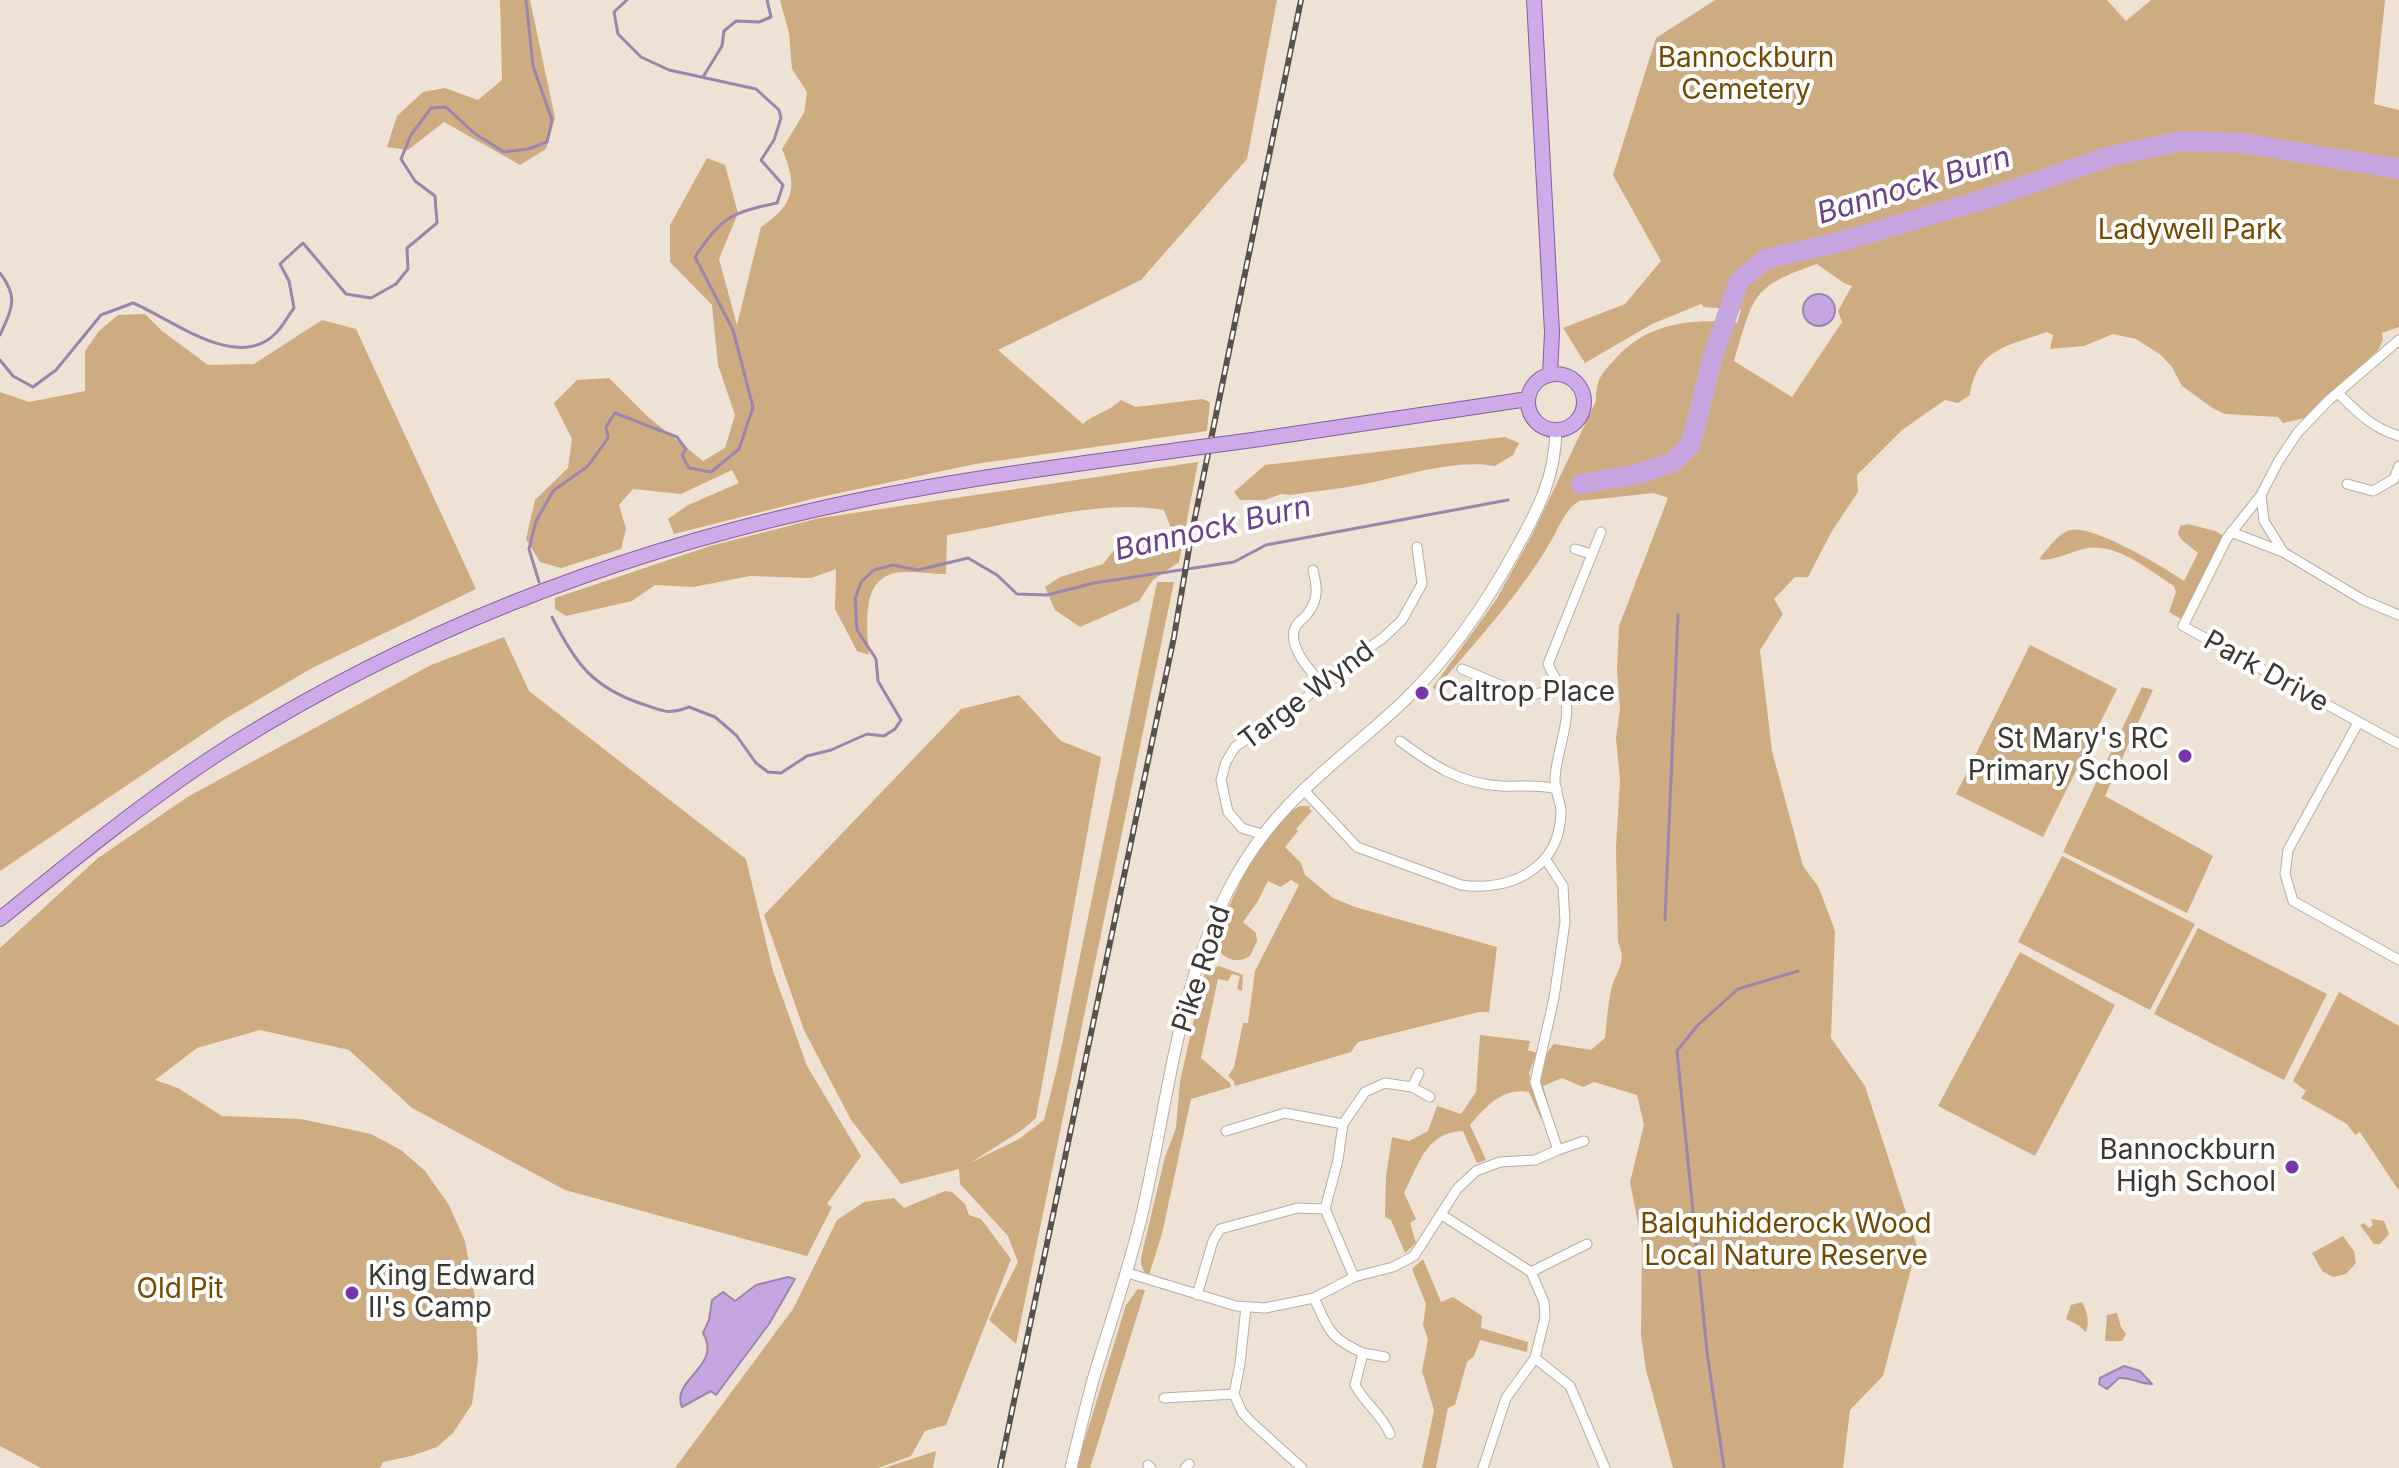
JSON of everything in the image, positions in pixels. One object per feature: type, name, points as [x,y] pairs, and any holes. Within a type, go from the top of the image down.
[{"type":"main road","points":[[1534,0],[1552,332],[1550,375]]},
{"type":"main road","points":[[1552,332],[1568,377],[1582,392],[1583,410],[1572,425],[1556,430],[1539,425],[1528,405],[1535,383],[1550,375],[1568,377]]},
{"type":"main road","points":[[0,919],[157,795],[234,744],[346,680],[439,634],[598,570],[717,533],[816,509],[976,478],[1476,408],[1528,405]]},
{"type":"street","name":"Park Drive","points":[[2399,340],[2298,432],[2261,495],[2231,532],[2183,626],[2399,744]]},
{"type":"street","points":[[2338,393],[2363,418],[2381,430],[2399,436]]},
{"type":"street","name":"Pike Road","points":[[1071,1468],[1093,1381],[1128,1273],[1185,1011],[1218,909],[1264,835],[1303,789],[1404,701],[1454,646],[1504,571],[1532,520],[1553,467],[1556,430]]},
{"type":"street","points":[[2347,484],[2373,491],[2394,479],[2399,466]]},
{"type":"street","points":[[2261,495],[2264,521],[2283,552]]},
{"type":"street","points":[[1303,789],[1357,847],[1461,885],[1478,887],[1498,884],[1521,877],[1546,860],[1557,835],[1561,811],[1555,782],[1567,703],[1548,664],[1601,532]]},
{"type":"street","points":[[2231,532],[2283,552],[2363,600],[2399,615]]},
{"type":"street","name":"Targe Wynd","points":[[1264,835],[1242,828],[1228,812],[1221,780],[1226,762],[1235,747],[1294,708],[1402,620],[1422,584],[1417,547]]},
{"type":"street","points":[[1575,549],[1591,554]]},
{"type":"street","points":[[1313,570],[1316,601],[1295,627],[1294,641],[1308,669],[1322,684]]},
{"type":"street","points":[[1462,669],[1526,696],[1559,689]]},
{"type":"street","points":[[2358,723],[2288,850],[2285,874],[2293,901],[2399,960]]},
{"type":"street","points":[[1400,741],[1436,768],[1454,776],[1499,786],[1538,785],[1557,789]]},
{"type":"street","points":[[1546,860],[1563,886],[1565,922],[1554,998],[1535,1082],[1558,1150]]},
{"type":"street","points":[[1412,1087],[1419,1073]]},
{"type":"street","points":[[1354,1277],[1325,1209],[1338,1160],[1343,1124],[1365,1092],[1385,1083],[1412,1087],[1430,1097]]},
{"type":"street","points":[[1226,1131],[1285,1113],[1343,1124]]},
{"type":"street","points":[[1128,1273],[1246,1307],[1265,1308],[1314,1298],[1354,1277],[1393,1267],[1414,1256],[1457,1189],[1485,1166],[1535,1160],[1584,1141]]},
{"type":"street","points":[[1197,1295],[1213,1241],[1220,1229],[1298,1208],[1325,1209]]},
{"type":"street","points":[[1442,1215],[1531,1272],[1544,1302],[1545,1317],[1535,1358],[1506,1398],[1483,1468]]},
{"type":"street","points":[[1531,1272],[1587,1244]]},
{"type":"street","points":[[1314,1298],[1331,1334],[1340,1343],[1363,1353],[1385,1357]]},
{"type":"street","points":[[1246,1307],[1234,1394],[1250,1421],[1302,1468]]},
{"type":"street","points":[[1363,1353],[1355,1385],[1377,1410],[1390,1434]]},
{"type":"street","points":[[1535,1358],[1570,1386],[1605,1468]]},
{"type":"street","points":[[1164,1398],[1234,1394]]},
{"type":"green space","points":[[500,0],[530,0],[555,118],[546,149],[520,165],[444,122],[408,150],[387,147],[397,116],[423,92],[445,88],[478,100],[502,80]]},
{"type":"green space","points":[[780,0],[1277,0],[1247,159],[1141,280],[998,350],[1083,424],[1121,400],[1136,407],[1202,399],[1210,402],[1207,431],[975,464],[816,498],[674,534],[668,519],[688,505],[739,483],[732,470],[681,494],[633,489],[619,505],[626,529],[621,549],[561,568],[540,562],[526,539],[535,500],[568,468],[572,439],[554,403],[577,380],[609,378],[648,417],[703,461],[725,448],[735,415],[718,365],[712,305],[670,262],[670,225],[707,158],[725,165],[738,213],[719,259],[737,325],[761,227],[781,210],[790,193],[790,174],[782,149],[804,113],[807,92],[792,69],[789,33]]},
{"type":"green space","points":[[1715,0],[2107,0],[2126,21],[2151,0],[2385,0],[2374,104],[2399,110],[2399,327],[2382,333],[2383,340],[2378,350],[2305,418],[2283,423],[2278,417],[2225,414],[2214,409],[2182,386],[2161,355],[2136,339],[2113,334],[2084,346],[2050,349],[2053,335],[2047,332],[2007,346],[1987,358],[1980,367],[1970,395],[1958,403],[1945,400],[1902,430],[1857,475],[1858,492],[1832,531],[1808,577],[1795,577],[1774,599],[1783,614],[1760,650],[1772,751],[1803,866],[1819,888],[1835,931],[1831,1038],[1865,1086],[1917,1246],[1883,1376],[1850,1410],[1843,1468],[1673,1468],[1646,1370],[1641,1335],[1642,1244],[1630,1182],[1644,1125],[1637,1095],[1594,1082],[1583,1087],[1562,1078],[1543,1086],[1551,1113],[1541,1087],[1544,1060],[1554,1044],[1591,1050],[1605,1038],[1612,986],[1622,960],[1618,942],[1616,847],[1620,781],[1616,738],[1620,709],[1617,669],[1619,626],[1668,498],[1654,493],[1579,501],[1574,505],[1511,599],[1435,690],[1433,687],[1496,600],[1533,533],[1596,401],[1598,382],[1607,368],[1629,346],[1656,330],[1704,321],[1737,323],[1741,310],[1704,307],[1701,304],[1652,324],[1585,363],[1563,328],[1625,304],[1661,261],[1613,175],[1656,38]],"holes":[[[1817,264],[1852,286],[1838,311],[1842,322],[1792,397],[1734,361],[1751,308],[1767,288]]]},
{"type":"green space","points":[[145,314],[162,331],[208,365],[254,364],[322,320],[356,329],[476,589],[314,667],[225,719],[0,871],[0,392],[29,402],[85,391],[85,351],[99,331],[118,315]]},
{"type":"green space","points":[[1505,437],[1519,443],[1513,455],[1495,466],[1447,467],[1356,486],[1281,494],[1265,500],[1240,500],[1234,492],[1265,465]]},
{"type":"green space","points":[[1198,462],[1179,562],[1153,580],[1139,601],[1080,627],[1055,610],[1045,587],[1060,577],[1103,564],[1118,545],[1159,542],[1172,531],[1164,510],[1113,507],[1085,510],[947,535],[946,574],[895,573],[876,586],[868,607],[869,655],[857,651],[835,609],[836,569],[811,578],[750,576],[693,587],[655,585],[632,601],[566,616],[555,609],[555,598],[710,546],[820,518]]},
{"type":"green space","points":[[2188,524],[2224,536],[2181,619],[2169,612],[2176,592],[2174,586],[2122,554],[2088,548],[2039,559],[2062,534],[2081,530],[2128,548],[2184,581],[2198,553],[2178,534],[2180,526]]},
{"type":"green space","points":[[1157,582],[1174,582],[1016,1344],[989,1320],[1018,1262],[1008,1236],[960,1184],[959,1169],[901,1184],[851,1120],[804,1030],[764,915],[961,709],[1019,695],[1061,741],[1101,757],[1036,1118],[970,1163],[1019,1139],[1044,1120]]},
{"type":"green space","name":"Old Pit","points":[[504,637],[529,691],[746,859],[773,971],[807,1066],[861,1156],[827,1204],[832,1207],[807,1256],[565,1190],[412,1108],[349,1050],[260,1030],[197,1048],[155,1080],[178,1088],[222,1116],[301,1119],[371,1134],[401,1150],[425,1171],[449,1205],[465,1241],[475,1297],[478,1360],[472,1404],[453,1433],[437,1447],[383,1462],[380,1468],[41,1468],[0,1446],[0,948],[98,858],[189,796],[431,665]]},
{"type":"green space","points":[[2030,645],[2117,689],[2043,837],[1956,794]]},
{"type":"green space","points":[[2142,687],[2153,690],[2105,796],[2213,856],[2187,913],[2063,852]]},
{"type":"green space","points":[[1300,806],[1310,806],[1312,811],[1285,847],[1301,863],[1305,875],[1333,898],[1497,947],[1489,1012],[1358,1042],[1351,1052],[1235,1086],[1228,1076],[1234,1067],[1243,1023],[1248,1023],[1255,971],[1299,885],[1291,880],[1281,887],[1268,881],[1243,922],[1256,933],[1257,941],[1250,956],[1238,960],[1228,958],[1219,951],[1215,939],[1260,847],[1286,816]]},
{"type":"green space","points":[[2062,856],[2195,924],[2150,1010],[2018,942]]},
{"type":"green space","points":[[2198,928],[2327,994],[2284,1080],[2154,1014]]},
{"type":"green space","points":[[2020,952],[2115,1005],[2035,1156],[1938,1106]]},
{"type":"green space","points":[[1219,966],[1243,975],[1242,991],[1237,989],[1240,976],[1232,974],[1228,981],[1218,979],[1201,1058],[1231,1087],[1191,1099],[1162,1234],[1149,1275],[1145,1274],[1141,1258],[1165,1157],[1176,1128],[1180,1081],[1204,975]]},
{"type":"green space","points":[[2339,992],[2399,1026],[2399,1191],[2360,1132],[2355,1135],[2347,1124],[2301,1098],[2306,1091],[2293,1081]]},
{"type":"green space","points":[[1480,1035],[1530,1041],[1528,1050],[1537,1053],[1529,1073],[1541,1119],[1529,1092],[1511,1092],[1489,1105],[1470,1125],[1486,1160],[1477,1163],[1463,1131],[1450,1133],[1432,1143],[1404,1193],[1416,1219],[1410,1223],[1416,1243],[1405,1253],[1391,1220],[1385,1217],[1386,1176],[1392,1137],[1409,1141],[1428,1131],[1437,1106],[1461,1114],[1476,1092]]},
{"type":"green space","points":[[945,1191],[952,1192],[965,1204],[969,1215],[981,1219],[1011,1259],[946,1425],[925,1431],[911,1456],[878,1468],[675,1468],[793,1309],[837,1220],[864,1202],[894,1198],[904,1208]]},
{"type":"green space","points":[[2371,1219],[2384,1221],[2389,1234],[2380,1244],[2374,1244],[2360,1225],[2364,1223],[2369,1228],[2373,1225]]},
{"type":"green space","points":[[2343,1236],[2354,1251],[2356,1263],[2346,1274],[2333,1277],[2322,1271],[2312,1253]]},
{"type":"green space","points":[[1423,1259],[1441,1302],[1453,1297],[1482,1316],[1481,1328],[1528,1342],[1527,1352],[1480,1340],[1474,1356],[1467,1362],[1455,1405],[1448,1408],[1436,1468],[1422,1468],[1434,1410],[1422,1371],[1428,1339],[1423,1325],[1426,1304],[1412,1269]]},
{"type":"green space","points":[[1138,1289],[1145,1290],[1090,1468],[1076,1468],[1126,1305]]},
{"type":"green space","points":[[2082,1302],[2088,1324],[2086,1332],[2066,1319],[2071,1305]]},
{"type":"green space","points":[[2117,1313],[2126,1334],[2122,1341],[2105,1341],[2107,1315]]},
{"type":"green space","points":[[936,1451],[933,1468],[884,1468]]},
{"type":"shaded area","points":[[1819,294],[1830,299],[1835,310],[1830,321],[1819,326],[1808,321],[1803,310],[1808,299]]},
{"type":"shaded area","points":[[788,1277],[795,1279],[769,1324],[716,1395],[711,1391],[682,1407],[680,1397],[683,1388],[706,1355],[703,1333],[712,1300],[723,1292],[735,1301],[756,1285]]},
{"type":"shaded area","points":[[2124,1366],[2140,1371],[2152,1384],[2119,1378],[2107,1389],[2099,1384],[2100,1378]]},
{"type":"waterway","name":"Bannock Burn","points":[[0,360],[13,376],[33,387],[56,370],[101,315],[133,303],[204,339],[243,347],[260,344],[276,333],[294,308],[289,281],[280,264],[303,243],[346,294],[371,298],[396,284],[408,269],[407,248],[437,223],[435,196],[415,181],[401,159],[411,135],[431,108],[446,107],[474,133],[504,152],[528,149],[547,142],[552,120],[533,66],[526,0]]},
{"type":"waterway","name":"Bannock Burn","points":[[539,582],[529,549],[536,521],[553,491],[588,466],[608,438],[606,427],[615,413],[677,437],[686,449],[682,455],[689,468],[711,472],[739,449],[753,407],[733,330],[695,257],[728,219],[777,203],[783,185],[761,160],[774,140],[781,118],[779,110],[756,89],[669,70],[641,57],[618,34],[614,12],[627,0]]},
{"type":"waterway","points":[[703,77],[722,46],[724,31],[736,21],[759,22],[771,17],[767,0]]},
{"type":"waterway","name":"Bannock Burn","points":[[1581,484],[1638,474],[1673,462],[1691,444],[1713,356],[1739,281],[1766,259],[1836,243],[1989,198],[2111,156],[2183,141],[2241,143],[2399,169]]},
{"type":"waterway","name":"Bannock Burn","points":[[0,273],[12,296],[0,335]]},
{"type":"waterway","name":"Bannock Burn","points":[[552,617],[577,660],[610,690],[661,710],[675,711],[689,707],[715,717],[736,735],[756,763],[768,772],[781,773],[807,756],[831,750],[867,734],[884,736],[895,729],[901,720],[878,681],[876,659],[857,630],[855,599],[861,582],[874,570],[893,565],[918,570],[968,558],[997,575],[1017,594],[1047,595],[1094,583],[1234,562],[1266,545],[1508,500]]},
{"type":"waterway","points":[[1665,920],[1678,615]]},
{"type":"waterway","points":[[1724,1468],[1707,1352],[1677,1051],[1698,1025],[1738,989],[1798,971]]},
{"type":"railway","points":[[1000,1468],[1174,637],[1191,537],[1301,0]]},
{"type":"place","name":"Caltrop Place","points":[[1422,693]]},
{"type":"place","name":"St Mary's RC Primary School","points":[[2185,756]]},
{"type":"place","name":"Bannockburn High School","points":[[2292,1167]]},
{"type":"place","name":"King Edward II's Camp","points":[[352,1293]]},
{"type":"park label","name":"Bannockburn Cemetery","points":[[1746,75]]},
{"type":"park label","name":"Ladywell Park","points":[[2190,231]]},
{"type":"park label","name":"Balquhidderock Wood Local Nature Reserve","points":[[1786,1241]]}]
